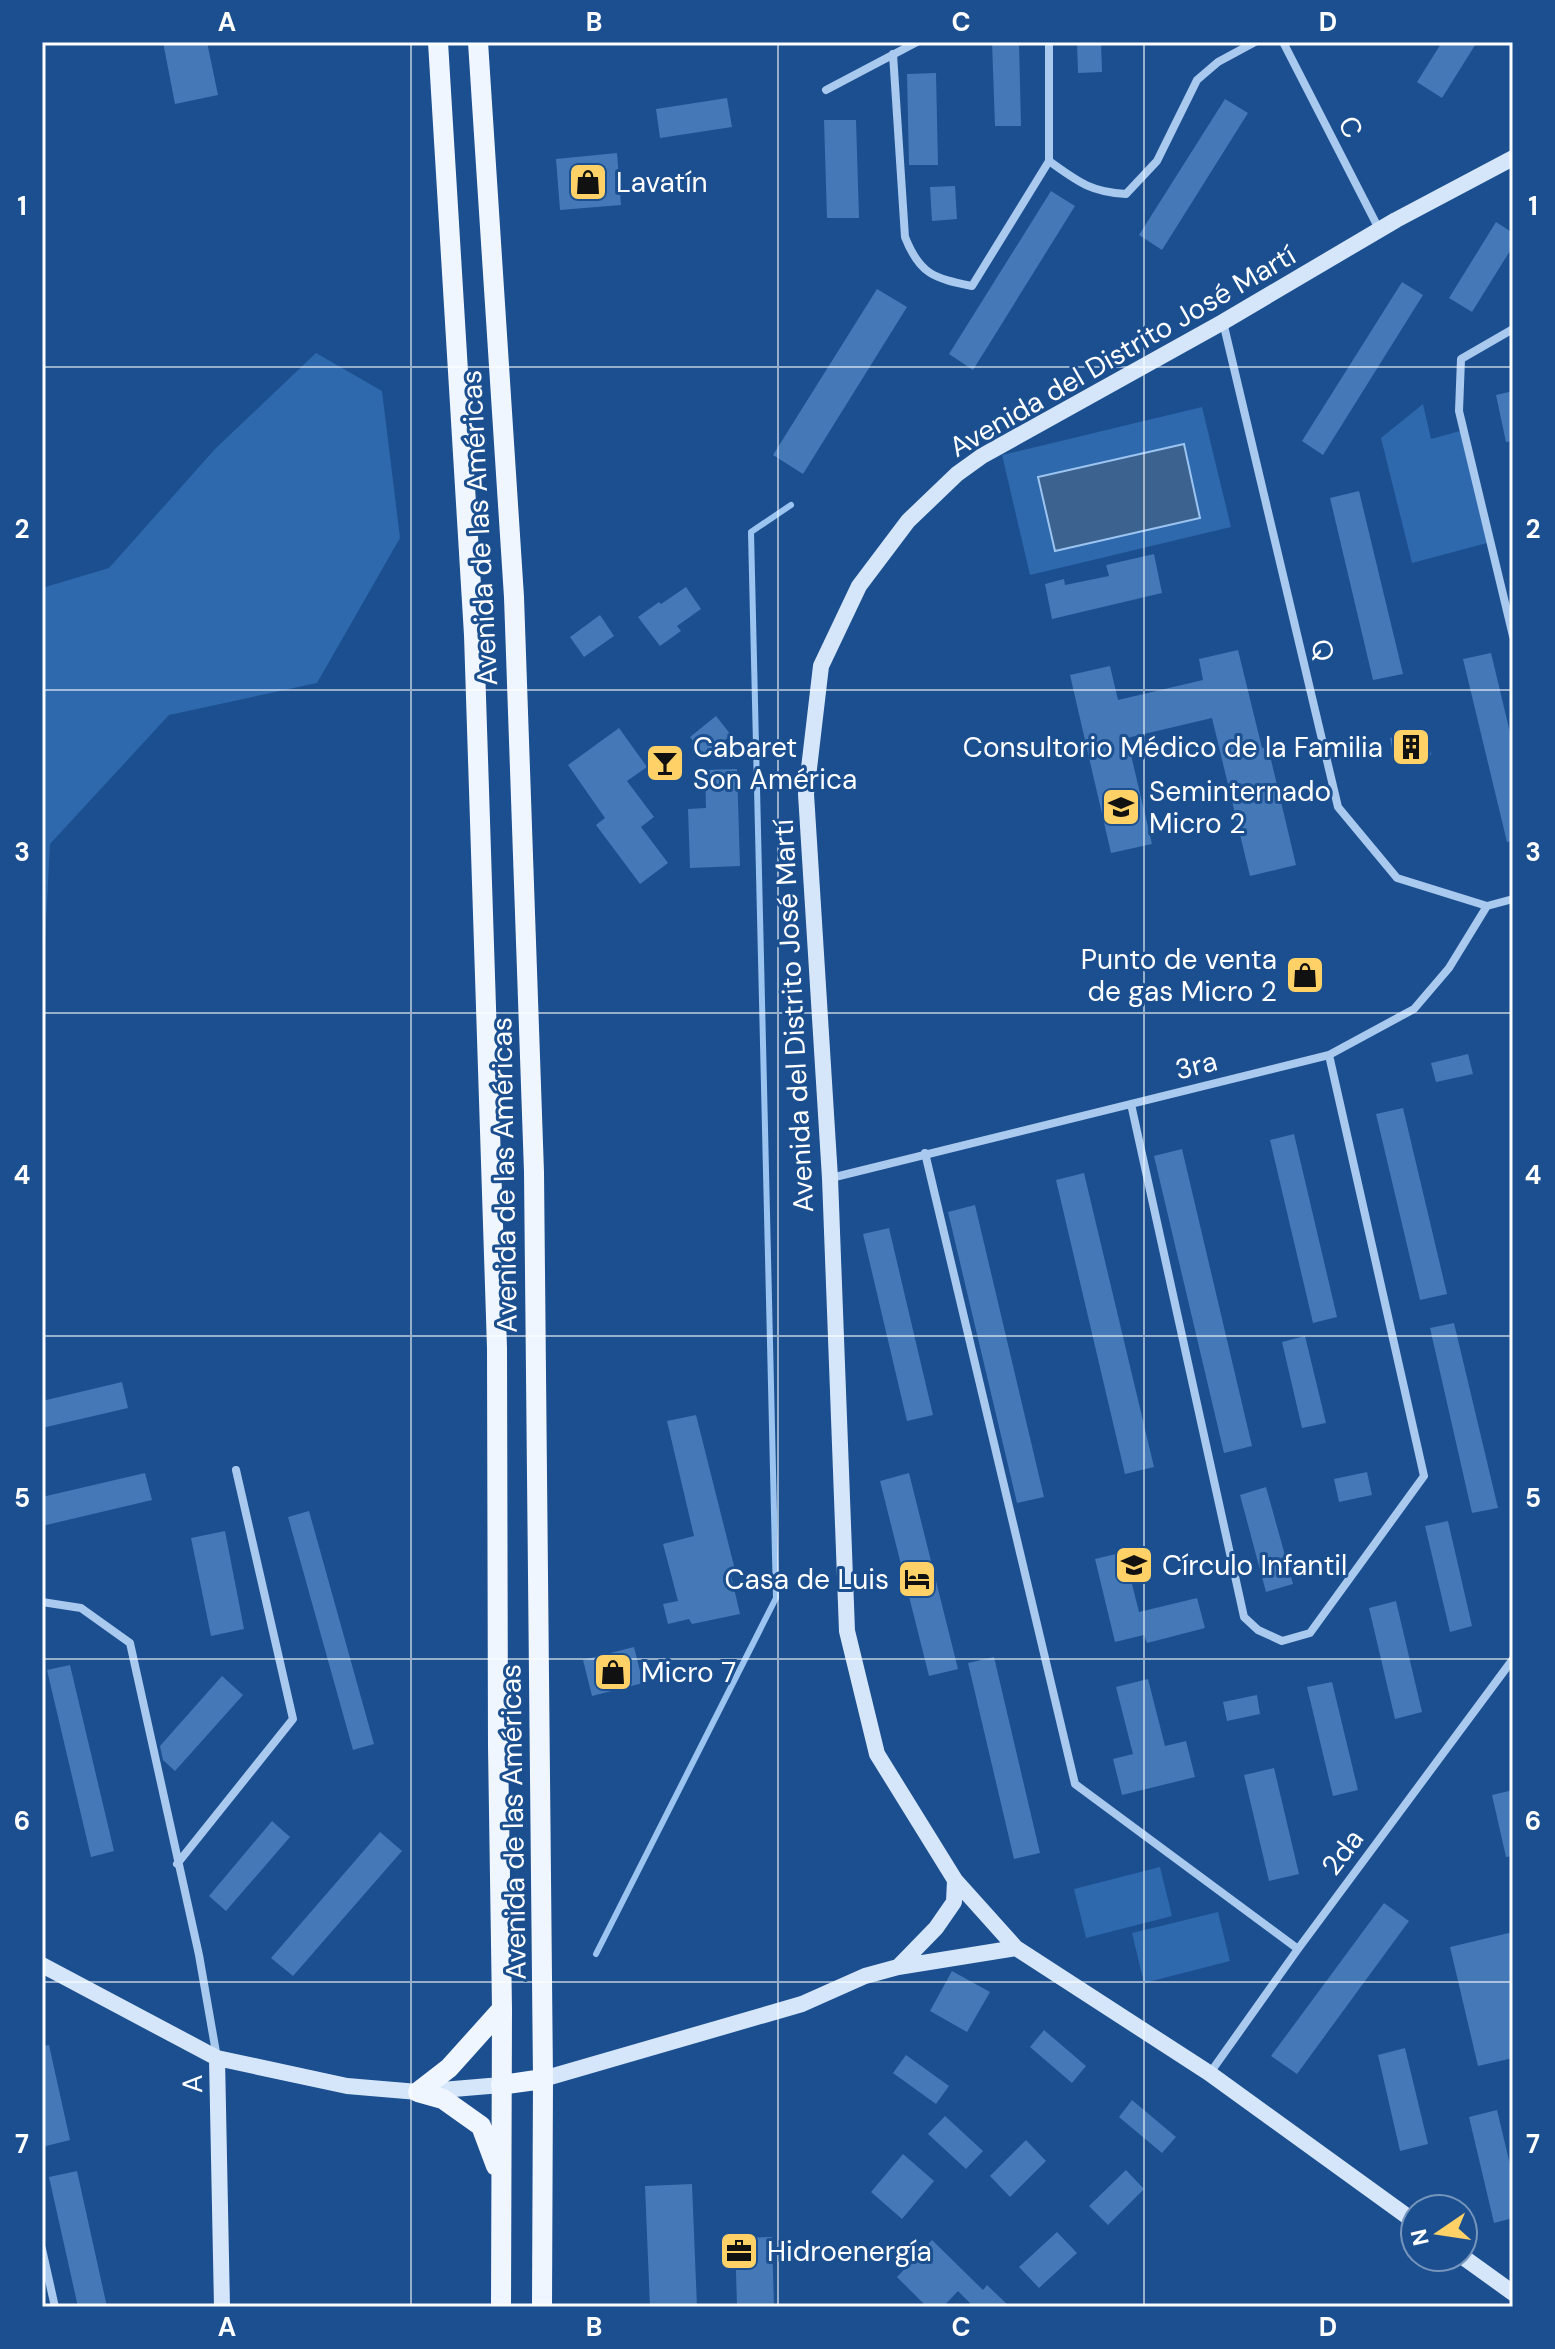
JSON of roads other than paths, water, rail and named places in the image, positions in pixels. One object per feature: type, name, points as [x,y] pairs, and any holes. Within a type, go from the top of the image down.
[{"type":"main road","name":"Avenida de las Américas","points":[[438,42],[475,651],[497,1348],[501,2307]]},
{"type":"main road","name":"Avenida de las Américas","points":[[478,42],[514,597],[534,1172],[543,2079],[542,2307]]},
{"type":"main road","name":"Avenida del Distrito José Martí","points":[[1399,2210],[1209,2073],[1016,1948],[955,1880],[877,1754],[847,1631],[830,1178],[806,794],[821,666],[859,586],[908,521],[957,474],[982,456],[1223,322],[1396,220],[1513,158]]},
{"type":"main road","points":[[898,1967],[936,1928],[954,1902],[955,1880]]},
{"type":"main road","points":[[42,1965],[217,2058],[347,2086],[418,2092],[543,2079],[802,2004],[865,1976],[898,1967],[1016,1948]]},
{"type":"main road","points":[[418,2092],[449,2068],[502,2009]]},
{"type":"main road","name":"A","points":[[217,2058],[222,2307]]},
{"type":"main road","points":[[418,2092],[443,2099],[481,2126],[502,2181]]},
{"type":"main road","points":[[1479,2269],[1513,2293]]},
{"type":"street","points":[[826,90],[917,42]]},
{"type":"street","points":[[893,54],[905,237],[914,260],[938,279],[972,286],[1049,161],[1049,42]]},
{"type":"street","points":[[1049,161],[1080,183],[1101,193],[1126,194],[1157,161],[1197,80],[1218,62],[1255,42]]},
{"type":"street","name":"C","points":[[1283,42],[1380,231]]},
{"type":"street","name":"Q","points":[[1223,322],[1338,807],[1397,878],[1487,906]]},
{"type":"street","points":[[1513,329],[1461,359],[1456,412],[1513,636]]},
{"type":"street","points":[[1487,906],[1513,899]]},
{"type":"street","name":"3ra","points":[[830,1178],[1329,1055],[1414,1009],[1449,968],[1487,906]]},
{"type":"street","points":[[1131,1104],[1244,1617],[1258,1630],[1282,1641],[1310,1633],[1424,1476],[1329,1055]]},
{"type":"street","points":[[925,1153],[1075,1784],[1298,1949]]},
{"type":"street","points":[[177,1864],[293,1719],[236,1470]]},
{"type":"street","name":"A","points":[[42,1602],[81,1608],[130,1643],[199,1955],[217,2058]]},
{"type":"street","name":"2da","points":[[1209,2073],[1513,1659]]},
{"type":"street","points":[[42,2249],[55,2307]]},
{"type":"waterway","points":[[596,1954],[776,1598],[751,532],[791,505]]},
{"type":"place","name":"Lavatín","points":[[588,182]]},
{"type":"place","name":"Consultorio Médico de la Familia","points":[[1411,747]]},
{"type":"place","name":"Cabaret Son América","points":[[665,763]]},
{"type":"place","name":"Seminternado Micro 2","points":[[1121,807]]},
{"type":"place","name":"Punto de venta de gas Micro 2","points":[[1305,975]]},
{"type":"place","name":"Círculo Infantil","points":[[1134,1565]]},
{"type":"place","name":"Casa de Luis","points":[[917,1579]]},
{"type":"place","name":"Micro 7","points":[[613,1672]]},
{"type":"place","name":"Hidroenergía","points":[[739,2251]]}]
